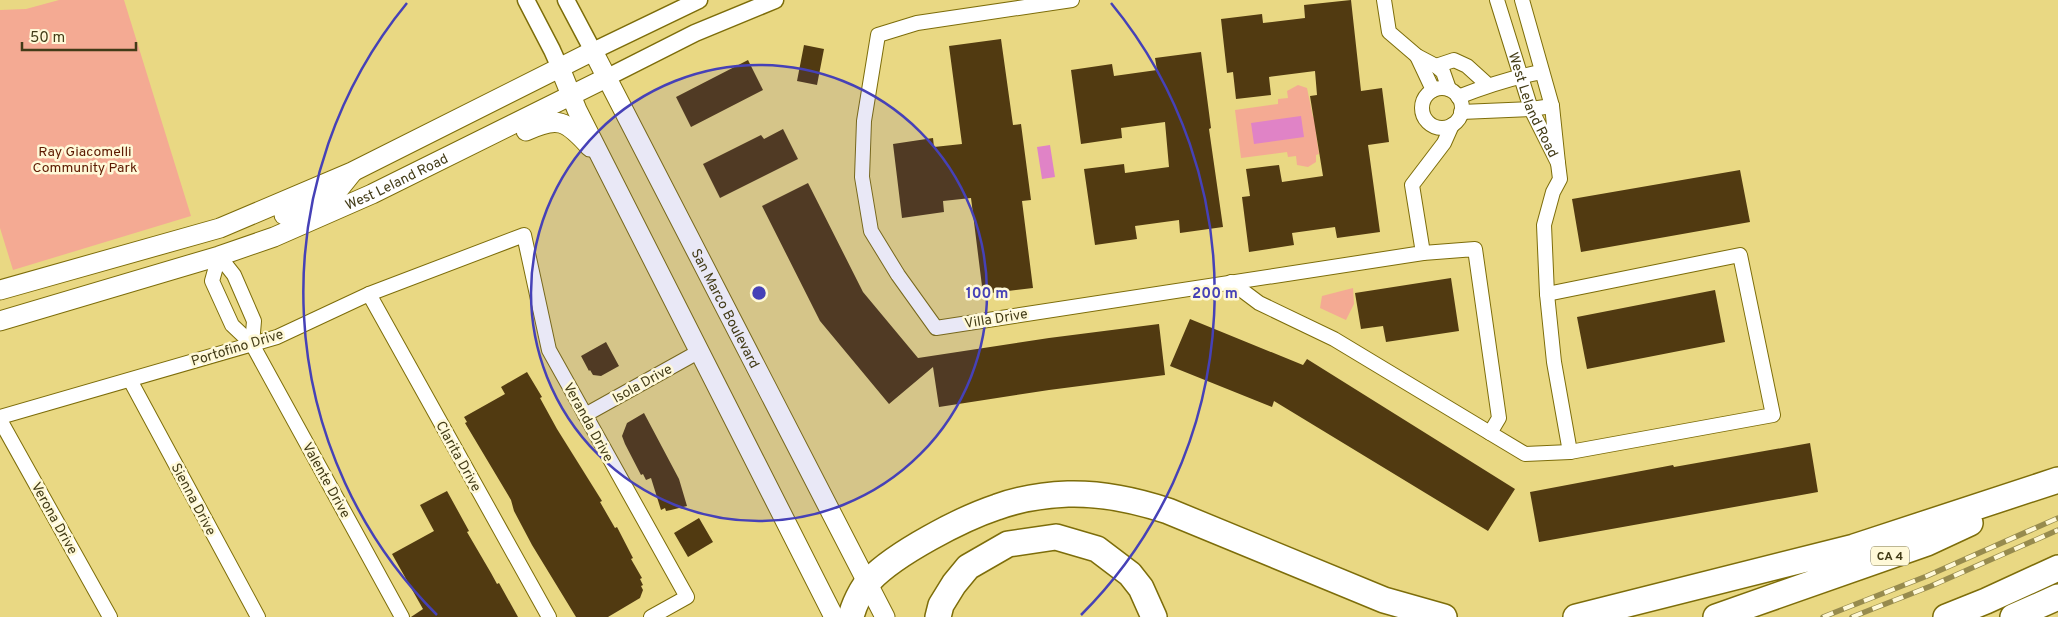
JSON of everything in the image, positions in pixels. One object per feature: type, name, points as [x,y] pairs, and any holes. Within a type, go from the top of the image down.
[{"type":"highway","points":[[1576,617],[1854,547],[2058,481]]},
{"type":"highway","name":"CA 4","points":[[1716,617],[1927,544],[2058,481]]},
{"type":"highway","points":[[851,617],[868,582],[888,564],[966,519],[997,506],[1030,498],[1066,494],[1102,495],[1134,500],[1168,511],[1384,600],[1444,617]]},
{"type":"highway","points":[[938,617],[941,605],[954,584],[968,567],[1008,544],[1056,537],[1097,549],[1130,574],[1140,588],[1154,617]]},
{"type":"highway","points":[[1946,617],[2058,568]]},
{"type":"highway","points":[[2013,617],[2058,597]]},
{"type":"main road","name":"West Leland Road","points":[[0,290],[205,233],[352,172],[593,51]]},
{"type":"main road","name":"San Marco Boulevard","points":[[593,51],[885,617]]},
{"type":"main road","points":[[560,68],[571,96],[604,163],[834,617]]},
{"type":"main road","name":"West Leland Road","points":[[0,320],[219,256],[274,237],[372,194],[606,78]]},
{"type":"main road","points":[[372,194],[442,172],[549,121],[566,125],[573,130],[604,163]]},
{"type":"main road","points":[[219,256],[222,243],[236,234],[336,193],[352,172]]},
{"type":"main road","points":[[74,298],[99,281],[179,257],[195,248],[205,233]]},
{"type":"street","points":[[526,0],[560,68]]},
{"type":"street","name":"San Marco Boulevard","points":[[566,0],[593,51]]},
{"type":"street","name":"West Leland Road","points":[[593,51],[699,0]]},
{"type":"street","name":"West Leland Road","points":[[606,78],[695,32],[775,0]]},
{"type":"street","name":"Villa Drive","points":[[1072,0],[917,23],[878,35],[864,121],[862,177],[871,231],[898,274],[936,328],[1423,253],[1475,249],[1499,418],[1490,433]]},
{"type":"street","points":[[1384,0],[1389,32],[1418,56],[1443,72],[1461,105],[1458,119],[1452,125],[1444,143],[1412,185],[1423,253]]},
{"type":"street","name":"West Leland Road","points":[[1497,0],[1530,110],[1558,163]]},
{"type":"street","name":"West Leland Road","points":[[1522,0],[1552,106],[1558,163]]},
{"type":"street","points":[[1418,56],[1433,90]]},
{"type":"street","points":[[1436,66],[1454,60],[1467,66],[1488,85]]},
{"type":"street","points":[[1452,125],[1439,128],[1429,124],[1425,119],[1422,113],[1422,103],[1428,93],[1443,88],[1454,93],[1520,75],[1542,72]]},
{"type":"street","points":[[1461,112],[1530,110],[1552,106]]},
{"type":"street","points":[[1558,163],[1560,179],[1553,192],[1544,225],[1547,294],[1554,362],[1570,452]]},
{"type":"street","name":"Portofino Drive","points":[[0,418],[232,348],[277,337],[369,294],[524,235]]},
{"type":"street","name":"Veranda Drive","points":[[524,235],[549,350],[687,597],[650,617]]},
{"type":"street","points":[[1231,282],[1259,303],[1334,339],[1525,454],[1570,452],[1773,415],[1740,255],[1547,294]]},
{"type":"street","points":[[219,256],[234,275],[254,321],[252,344]]},
{"type":"street","name":"Valente Drive","points":[[219,256],[212,281],[232,325],[252,344],[402,617]]},
{"type":"street","name":"Clarita Drive","points":[[369,294],[549,617]]},
{"type":"street","name":"Isola Drive","points":[[585,415],[700,351]]},
{"type":"street","name":"Sienna Drive","points":[[130,380],[258,617]]},
{"type":"street","name":"Verona Drive","points":[[0,418],[110,617]]},
{"type":"green space","name":"Ray Giacomelli Community Park","points":[[59,0],[124,0],[191,216],[13,270],[0,228],[0,10],[26,9]]},
{"type":"green space","points":[[1298,85],[1307,88],[1313,117],[1325,116],[1316,133],[1319,154],[1316,155],[1316,162],[1308,167],[1297,165],[1296,156],[1288,157],[1287,152],[1241,158],[1235,110],[1278,104],[1278,99],[1288,98],[1287,91]]},
{"type":"green space","points":[[1353,288],[1354,304],[1346,320],[1320,308],[1322,296]]},
{"type":"shaded area","points":[[1301,116],[1304,137],[1254,144],[1251,123]]},
{"type":"shaded area","points":[[1050,145],[1055,177],[1042,179],[1037,147]]},
{"type":"building","points":[[1351,0],[1361,91],[1382,88],[1389,142],[1368,145],[1380,232],[1337,238],[1335,227],[1292,233],[1294,245],[1249,252],[1242,197],[1250,196],[1246,169],[1279,165],[1282,182],[1323,176],[1310,96],[1317,95],[1315,71],[1269,77],[1271,95],[1236,99],[1233,72],[1227,73],[1221,19],[1262,14],[1263,23],[1305,18],[1304,5]]},
{"type":"building","points":[[1001,39],[1013,125],[1021,124],[1031,200],[1022,201],[1033,288],[983,294],[971,198],[943,201],[944,212],[902,218],[893,144],[933,138],[934,147],[962,144],[949,46]]},
{"type":"building","points":[[804,45],[824,49],[817,85],[797,81]]},
{"type":"building","points":[[1201,52],[1211,128],[1209,129],[1223,227],[1180,233],[1179,220],[1135,226],[1137,239],[1095,245],[1084,169],[1124,164],[1125,173],[1169,167],[1165,122],[1121,128],[1122,138],[1081,144],[1071,70],[1112,64],[1114,76],[1157,70],[1155,58]]},
{"type":"building","points":[[748,60],[763,90],[691,127],[676,97]]},
{"type":"building","points":[[783,129],[798,159],[720,198],[703,164],[761,135],[764,139]]},
{"type":"building","points":[[1740,170],[1750,222],[1581,252],[1572,199]]},
{"type":"building","points":[[808,183],[863,292],[918,358],[1049,338],[1159,324],[1165,375],[939,407],[933,367],[889,404],[820,321],[762,206]]},
{"type":"building","points":[[1451,278],[1459,331],[1386,342],[1383,326],[1361,329],[1355,293]]},
{"type":"building","points":[[1715,290],[1725,342],[1587,369],[1577,317]]},
{"type":"building","points":[[1190,319],[1303,365],[1307,359],[1515,489],[1488,531],[1274,401],[1272,407],[1170,366]]},
{"type":"building","points":[[606,342],[619,366],[601,376],[593,375],[581,356]]},
{"type":"building","points":[[527,372],[542,397],[540,398],[557,429],[602,501],[600,502],[615,528],[617,527],[633,558],[631,559],[642,578],[640,579],[643,590],[640,598],[608,617],[576,617],[532,545],[514,511],[511,500],[465,423],[467,422],[464,417],[505,394],[501,387]]},
{"type":"building","points":[[644,413],[679,479],[687,506],[666,511],[665,508],[661,510],[651,478],[646,480],[643,474],[641,475],[625,444],[622,436],[627,423]]},
{"type":"building","points":[[1810,443],[1818,492],[1539,542],[1530,492],[1673,465],[1674,467]]},
{"type":"building","points":[[447,491],[469,531],[467,532],[518,617],[411,617],[423,609],[392,554],[434,531],[420,505]]},
{"type":"building","points":[[699,518],[713,542],[688,557],[674,533]]},
{"type":"railway","points":[[1823,617],[1927,576],[2058,518]]},
{"type":"railway","points":[[1852,617],[1931,586],[2058,530]]}]
